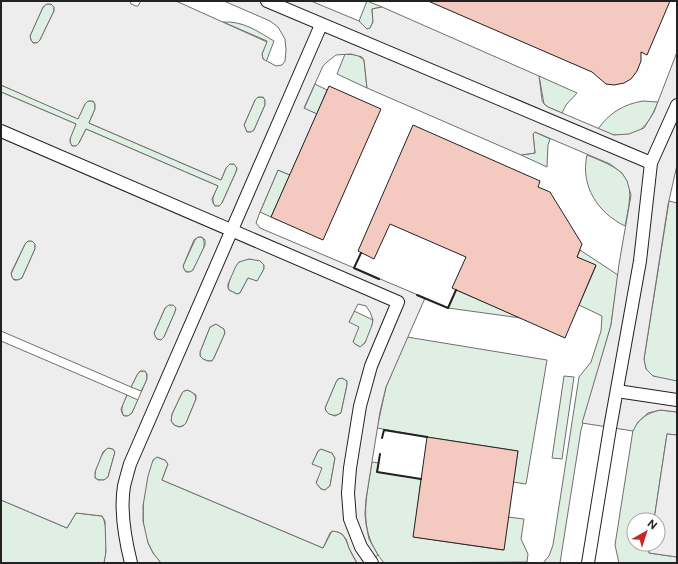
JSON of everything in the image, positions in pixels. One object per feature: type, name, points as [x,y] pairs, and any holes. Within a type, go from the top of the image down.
[{"type":"lane","points":[[266,1],[651,163]]},
{"type":"lane","points":[[131,563],[127,547],[123,508],[124,486],[130,464],[321,25]]},
{"type":"lane","points":[[588,563],[640,261],[651,163],[677,105]]},
{"type":"lane","points":[[1,131],[398,302],[371,366],[360,406],[350,468],[348,493],[350,519],[361,547],[372,563]]},
{"type":"lane","points":[[617,391],[677,400]]},
{"type":"green space","points":[[367,1],[382,7],[372,9],[373,22],[370,28],[367,29],[359,21]]},
{"type":"green space","points":[[47,4],[51,4],[54,7],[54,11],[40,40],[37,43],[33,43],[30,36],[43,7]]},
{"type":"green space","points":[[223,22],[244,25],[256,30],[274,41],[266,62],[263,59],[262,54],[267,41]]},
{"type":"green space","points":[[345,54],[357,55],[364,60],[367,88],[337,74]]},
{"type":"green space","points":[[539,76],[577,93],[566,105],[562,113],[544,104]]},
{"type":"green space","points":[[315,84],[327,90],[317,114],[304,109]]},
{"type":"green space","points":[[1,85],[78,118],[85,104],[88,101],[93,101],[95,104],[95,109],[89,123],[221,180],[226,168],[230,164],[234,164],[237,167],[236,172],[222,203],[219,206],[215,206],[213,198],[218,186],[86,129],[79,143],[76,146],[72,146],[70,138],[76,124],[1,92]]},
{"type":"green space","points":[[258,97],[263,97],[265,100],[265,105],[254,130],[247,132],[244,125],[255,100]]},
{"type":"green space","points":[[643,101],[658,102],[648,122],[638,131],[625,136],[612,134],[598,129],[607,118],[618,110],[630,104]]},
{"type":"green space","points":[[535,132],[550,139],[548,145],[547,167],[521,155],[535,153],[533,134]]},
{"type":"green space","points":[[587,155],[613,167],[627,179],[630,197],[625,226],[607,214],[593,197],[586,177]]},
{"type":"green space","points":[[278,170],[290,175],[271,217],[260,212]]},
{"type":"green space","points":[[669,201],[677,203],[677,381],[655,377],[647,371],[644,359]]},
{"type":"green space","points":[[198,237],[202,237],[204,241],[203,249],[193,270],[187,272],[183,266],[195,240]]},
{"type":"green space","points":[[28,241],[32,241],[35,244],[35,249],[22,278],[15,280],[12,278],[11,274],[25,244]]},
{"type":"green space","points":[[580,250],[618,275],[611,325],[581,430],[560,563],[543,563],[549,556],[553,545],[579,377],[591,362],[601,331],[602,316],[579,305],[596,266],[577,257]]},
{"type":"green space","points":[[249,259],[260,260],[264,265],[264,269],[257,282],[248,278],[240,293],[237,294],[229,290],[229,282],[235,267],[239,262]]},
{"type":"green space","points":[[456,290],[521,318],[448,308]]},
{"type":"green space","points":[[169,304],[176,308],[175,312],[164,337],[161,340],[157,339],[154,333],[165,308]]},
{"type":"green space","points":[[354,311],[373,320],[371,331],[363,345],[360,347],[353,342],[354,339],[349,322]]},
{"type":"green space","points":[[216,324],[224,329],[225,333],[212,361],[206,360],[200,356],[200,352],[210,327]]},
{"type":"green space","points":[[407,337],[547,360],[526,484],[513,482],[518,451],[377,428],[386,387]]},
{"type":"green space","points":[[140,371],[145,371],[147,376],[141,391],[131,387]]},
{"type":"green space","points":[[564,376],[574,377],[562,459],[552,458]]},
{"type":"green space","points":[[342,378],[347,381],[347,385],[341,413],[332,415],[326,411],[325,408],[336,382],[338,379]]},
{"type":"green space","points":[[187,390],[195,395],[196,399],[186,423],[180,427],[174,425],[171,421],[172,414],[182,393]]},
{"type":"green space","points":[[127,395],[138,400],[132,413],[128,416],[124,416],[122,408]]},
{"type":"green space","points":[[660,410],[677,412],[677,435],[667,434],[655,512],[626,512],[626,552],[649,552],[677,557],[677,563],[619,563],[615,545],[633,430],[638,422]]},
{"type":"green space","points":[[108,448],[113,449],[115,452],[108,477],[103,480],[99,480],[95,478],[97,467],[103,453]]},
{"type":"green space","points":[[321,449],[332,453],[335,458],[330,486],[325,490],[321,489],[316,483],[317,481],[312,464],[318,451]]},
{"type":"green space","points":[[157,457],[165,460],[168,464],[162,480],[323,548],[332,531],[342,534],[357,563],[161,563],[153,553],[148,542],[145,534],[143,517],[146,480],[152,461]]},
{"type":"green space","points":[[372,462],[379,463],[377,472],[421,479],[414,537],[503,550],[508,517],[524,519],[521,539],[528,554],[527,562],[384,563],[375,551],[367,527],[366,502]]},
{"type":"green space","points":[[1,500],[67,528],[76,513],[102,516],[105,525],[106,539],[104,563],[1,563]]},
{"type":"shaded area","points":[[1,1],[130,1],[131,4],[138,6],[141,1],[176,1],[267,42],[262,54],[263,59],[276,66],[282,65],[285,61],[286,50],[285,39],[278,27],[270,21],[224,1],[311,1],[359,21],[367,29],[370,28],[373,22],[372,9],[382,7],[539,76],[542,100],[544,104],[614,135],[629,134],[644,128],[654,112],[677,52],[677,165],[668,205],[644,359],[646,369],[653,376],[677,381],[677,412],[660,410],[648,413],[638,422],[633,431],[582,423],[611,325],[619,264],[631,195],[627,181],[622,173],[610,164],[535,132],[533,134],[535,153],[521,155],[367,88],[364,60],[362,57],[351,54],[336,55],[323,66],[304,108],[317,114],[290,175],[278,170],[256,223],[260,228],[425,298],[386,387],[380,412],[365,514],[369,539],[378,555],[367,563],[357,563],[346,539],[338,532],[332,531],[330,533],[323,548],[162,480],[168,464],[165,460],[157,457],[153,460],[148,476],[143,506],[143,521],[148,543],[153,553],[161,563],[104,563],[106,552],[105,521],[102,516],[76,513],[67,528],[1,500],[1,341],[127,395],[121,409],[124,416],[128,416],[132,413],[147,379],[147,374],[145,371],[140,371],[131,387],[1,331],[1,92],[76,124],[70,139],[72,146],[76,146],[79,143],[86,129],[218,186],[212,199],[215,206],[219,206],[222,203],[237,168],[234,164],[230,164],[226,168],[221,180],[89,123],[95,109],[95,104],[93,101],[88,101],[85,104],[78,119],[1,85]],"holes":[[[47,4],[51,4],[54,7],[54,11],[40,40],[37,43],[33,43],[30,36],[43,7]],[[258,97],[263,97],[265,100],[265,105],[254,130],[247,132],[244,125],[255,100]],[[198,237],[202,237],[205,240],[205,245],[193,270],[186,272],[183,266],[194,240]],[[28,241],[32,241],[35,244],[35,249],[22,278],[14,280],[11,273],[25,244]],[[249,259],[260,261],[264,265],[264,269],[257,281],[248,278],[240,293],[237,294],[229,290],[228,284],[239,262]],[[358,304],[366,306],[373,320],[365,343],[360,347],[353,342],[359,327],[349,322]],[[169,305],[173,305],[176,308],[175,312],[164,337],[161,340],[157,339],[154,333],[165,308]],[[216,324],[224,329],[225,333],[212,361],[203,359],[200,356],[200,352],[210,327]],[[342,378],[347,381],[341,413],[335,416],[329,414],[325,408],[338,379]],[[188,390],[196,395],[196,399],[186,423],[183,426],[179,427],[174,425],[171,421],[172,414],[184,391]],[[108,448],[113,449],[115,452],[108,477],[104,480],[98,480],[95,478],[95,472],[103,452]],[[321,449],[332,453],[335,458],[330,486],[325,490],[321,489],[316,483],[322,468],[312,464],[318,451]]]},
{"type":"shaded area","points":[[667,434],[677,435],[677,557],[649,553],[666,552],[666,512],[655,512]]},
{"type":"building","points":[[428,1],[670,1],[647,55],[641,52],[641,61],[637,71],[631,79],[624,83],[614,85],[606,84],[592,72]]},
{"type":"building","points":[[329,86],[381,109],[323,240],[271,217]]},
{"type":"building","points":[[413,125],[540,181],[538,187],[550,192],[582,244],[577,257],[596,265],[565,338],[452,288],[466,257],[390,224],[374,259],[358,251]]},
{"type":"building","points":[[427,437],[518,451],[504,550],[413,537]]},
{"type":"wall","points":[[361,253],[354,268],[379,279]]},
{"type":"wall","points":[[417,295],[448,308],[456,290]]},
{"type":"wall","points":[[382,438],[384,430],[427,437]]},
{"type":"wall","points":[[380,454],[377,472],[421,479]]}]
